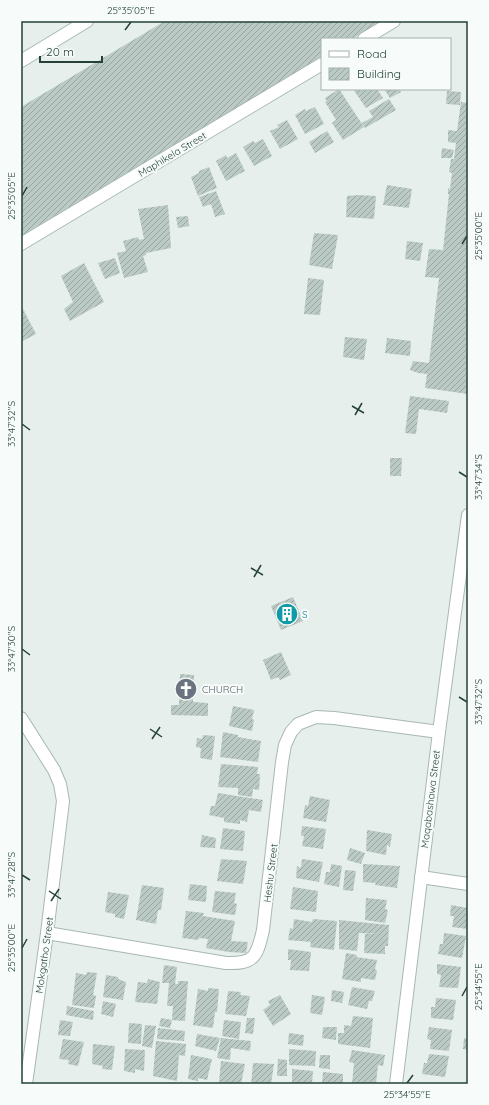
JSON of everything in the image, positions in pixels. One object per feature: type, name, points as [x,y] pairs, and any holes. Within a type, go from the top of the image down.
[{"type":"street","points":[[21,61],[87,21]]},
{"type":"street","points":[[366,38],[394,21]]},
{"type":"street","name":"Maphikela Street","points":[[21,244],[321,65]]},
{"type":"street","name":"Maqabashawa Street","points":[[396,1084],[439,732],[468,515]]},
{"type":"street","name":"Heshu Street","points":[[47,933],[226,963],[239,964],[247,962],[255,955],[260,945],[263,930],[283,756],[285,745],[291,732],[298,724],[316,717],[439,732]]},
{"type":"street","name":"Mokgatho Street","points":[[21,718],[54,770],[60,784],[63,801],[47,933],[26,1084]]},
{"type":"street","points":[[421,877],[468,884]]},
{"type":"building","points":[[165,21],[382,21],[354,38],[321,38],[321,58],[21,236],[21,107]]},
{"type":"building","points":[[340,90],[364,127],[343,140],[332,123],[336,120],[325,102],[327,101],[325,98]]},
{"type":"building","points":[[354,90],[378,90],[383,98],[366,108]]},
{"type":"building","points":[[385,90],[400,90],[401,92],[390,98]]},
{"type":"building","points":[[447,91],[461,92],[460,105],[446,104]]},
{"type":"building","points":[[389,99],[396,110],[365,128],[362,123],[373,117],[369,111]]},
{"type":"building","points":[[461,102],[468,103],[468,394],[425,388],[427,374],[410,370],[413,361],[429,363],[439,278],[425,277],[429,249],[443,250],[449,194],[448,188],[450,189],[452,173],[449,172],[451,159],[454,159],[456,143],[448,142],[448,130],[457,131]]},
{"type":"building","points":[[315,107],[324,124],[305,134],[295,115],[305,109],[306,111]]},
{"type":"building","points":[[287,120],[298,139],[280,149],[270,131],[279,127],[277,125]]},
{"type":"building","points":[[327,131],[334,142],[315,153],[309,142]]},
{"type":"building","points":[[263,139],[272,156],[254,166],[243,147],[253,141],[255,143]]},
{"type":"building","points":[[442,148],[454,150],[452,158],[441,158]]},
{"type":"building","points":[[236,153],[245,171],[226,181],[216,161],[226,155],[227,158]]},
{"type":"building","points":[[209,167],[217,188],[198,196],[191,177],[199,173],[199,171]]},
{"type":"building","points":[[387,185],[412,189],[409,208],[383,205]]},
{"type":"building","points":[[216,191],[225,214],[215,217],[211,204],[203,207],[199,197]]},
{"type":"building","points":[[347,196],[376,196],[374,219],[346,217]]},
{"type":"building","points":[[168,205],[171,248],[146,253],[146,255],[143,256],[148,272],[124,278],[117,253],[126,251],[123,241],[138,237],[139,240],[144,239],[138,209]]},
{"type":"building","points":[[188,216],[189,226],[178,228],[176,217]]},
{"type":"building","points":[[314,233],[338,235],[332,269],[309,265]]},
{"type":"building","points":[[407,241],[423,243],[420,261],[405,259]]},
{"type":"building","points":[[115,258],[120,273],[105,279],[98,263]]},
{"type":"building","points":[[84,263],[104,302],[70,321],[64,309],[73,302],[61,276]]},
{"type":"building","points":[[308,278],[324,280],[320,315],[304,314]]},
{"type":"building","points":[[23,309],[36,334],[21,342],[21,310]]},
{"type":"building","points":[[345,337],[367,339],[364,360],[343,357]]},
{"type":"building","points":[[387,338],[411,341],[410,356],[385,353]]},
{"type":"building","points":[[410,396],[449,401],[447,413],[419,409],[416,434],[405,433]]},
{"type":"building","points":[[390,458],[402,458],[401,476],[390,476]]},
{"type":"building","name":"S","points":[[293,597],[303,621],[281,630],[271,606]]},
{"type":"building","points":[[281,652],[291,675],[280,680],[278,677],[271,680],[263,660]]},
{"type":"building","name":"CHURCH","points":[[180,674],[194,675],[193,702],[208,703],[208,716],[171,715],[171,705],[179,705]]},
{"type":"building","points":[[233,706],[254,710],[252,731],[229,726]]},
{"type":"building","points":[[223,732],[238,735],[238,737],[261,741],[258,762],[220,757]]},
{"type":"building","points":[[203,735],[215,736],[212,760],[200,758],[201,748],[196,747],[197,738],[202,739]]},
{"type":"building","points":[[221,764],[258,767],[257,774],[260,774],[259,790],[253,789],[252,797],[238,795],[238,788],[218,787]]},
{"type":"building","points":[[218,793],[263,800],[261,812],[249,810],[247,822],[240,820],[240,824],[224,822],[224,818],[209,815],[211,806],[215,806]]},
{"type":"building","points":[[310,796],[330,800],[326,822],[303,818],[305,805],[308,806]]},
{"type":"building","points":[[302,826],[326,829],[323,849],[302,846],[304,836],[301,836]]},
{"type":"building","points":[[223,828],[245,831],[243,851],[220,849]]},
{"type":"building","points":[[367,830],[392,834],[390,847],[387,845],[386,855],[366,851]]},
{"type":"building","points":[[202,835],[216,838],[215,848],[200,847]]},
{"type":"building","points":[[350,848],[365,853],[361,864],[347,860]]},
{"type":"building","points":[[221,859],[247,861],[243,884],[217,881]]},
{"type":"building","points":[[302,859],[323,862],[319,882],[296,878],[297,866],[301,868]]},
{"type":"building","points":[[331,864],[342,866],[339,887],[324,884],[326,872],[330,872]]},
{"type":"building","points":[[363,864],[400,866],[397,888],[375,885],[376,883],[363,882]]},
{"type":"building","points":[[345,870],[356,871],[353,891],[343,890]]},
{"type":"building","points":[[190,884],[207,886],[206,902],[188,900]]},
{"type":"building","points":[[142,885],[164,888],[161,910],[158,910],[156,924],[136,920]]},
{"type":"building","points":[[293,887],[318,891],[316,912],[290,909]]},
{"type":"building","points":[[215,891],[236,893],[234,903],[237,904],[235,915],[212,912]]},
{"type":"building","points":[[108,892],[129,895],[124,919],[115,917],[115,914],[105,912]]},
{"type":"building","points":[[366,898],[387,900],[385,909],[388,910],[385,923],[365,920]]},
{"type":"building","points":[[451,905],[468,908],[468,929],[452,927],[454,916],[450,916]]},
{"type":"building","points":[[186,911],[204,913],[203,916],[235,921],[231,941],[248,942],[246,953],[206,948],[208,939],[199,938],[198,940],[182,938]]},
{"type":"building","points":[[294,919],[312,922],[313,919],[337,921],[334,950],[310,947],[311,942],[288,940],[290,928],[293,929]]},
{"type":"building","points":[[339,920],[389,925],[388,946],[385,946],[385,954],[364,953],[365,934],[378,934],[359,933],[357,951],[339,949]]},
{"type":"building","points":[[444,933],[466,936],[462,958],[438,954],[440,944],[443,944]]},
{"type":"building","points":[[288,949],[311,952],[309,971],[290,970],[291,960],[288,960]]},
{"type":"building","points":[[346,953],[357,955],[356,957],[377,960],[375,980],[361,978],[361,982],[342,979]]},
{"type":"building","points":[[437,964],[461,967],[458,988],[439,987],[441,975],[437,974]]},
{"type":"building","points":[[164,965],[177,967],[175,984],[178,984],[178,981],[188,981],[185,1021],[172,1020],[173,1006],[167,1006],[169,983],[162,983]]},
{"type":"building","points":[[87,972],[97,973],[93,995],[96,996],[94,1008],[72,1005],[76,973],[86,975]]},
{"type":"building","points":[[106,975],[118,977],[118,979],[126,982],[123,1000],[103,997]]},
{"type":"building","points":[[148,979],[160,982],[157,1004],[135,1002],[138,982],[147,983]]},
{"type":"building","points":[[352,987],[375,991],[372,1001],[369,1001],[367,1009],[348,1005]]},
{"type":"building","points":[[208,988],[219,989],[217,1012],[215,1012],[213,1028],[193,1025],[198,989],[208,991]]},
{"type":"building","points":[[332,990],[344,992],[342,1003],[331,1001]]},
{"type":"building","points":[[228,991],[241,992],[240,995],[250,996],[246,1016],[225,1014]]},
{"type":"building","points":[[280,995],[291,1014],[273,1026],[263,1010],[270,1005],[268,1001]]},
{"type":"building","points":[[312,995],[325,997],[322,1015],[310,1013]]},
{"type":"building","points":[[436,998],[456,1000],[453,1020],[431,1018],[431,1007],[435,1007]]},
{"type":"building","points":[[103,1001],[116,1004],[113,1017],[101,1014]]},
{"type":"building","points":[[67,1006],[94,1011],[93,1020],[66,1015]]},
{"type":"building","points":[[353,1016],[373,1018],[370,1048],[338,1044],[338,1033],[344,1033],[344,1025],[351,1026]]},
{"type":"building","points":[[161,1018],[172,1020],[170,1028],[159,1026]]},
{"type":"building","points":[[247,1018],[255,1018],[253,1034],[245,1033]]},
{"type":"building","points":[[60,1020],[73,1022],[70,1036],[58,1035]]},
{"type":"building","points":[[224,1020],[241,1022],[239,1039],[222,1036]]},
{"type":"building","points":[[129,1023],[142,1024],[141,1044],[128,1043]]},
{"type":"building","points":[[145,1025],[156,1026],[152,1048],[142,1046]]},
{"type":"building","points":[[323,1027],[337,1027],[336,1040],[322,1038]]},
{"type":"building","points":[[429,1027],[452,1030],[449,1051],[430,1049],[431,1040],[427,1039]]},
{"type":"building","points":[[158,1028],[185,1031],[184,1041],[157,1039]]},
{"type":"building","points":[[289,1033],[304,1035],[303,1046],[288,1044]]},
{"type":"building","points":[[197,1034],[220,1038],[216,1051],[195,1046]]},
{"type":"building","points":[[221,1038],[251,1041],[250,1051],[231,1048],[230,1060],[217,1058]]},
{"type":"building","points":[[464,1038],[468,1039],[468,1050],[463,1049]]},
{"type":"building","points":[[63,1039],[84,1042],[78,1066],[68,1064],[69,1060],[59,1059]]},
{"type":"building","points":[[156,1041],[186,1044],[185,1056],[179,1055],[177,1081],[153,1076]]},
{"type":"building","points":[[93,1044],[115,1046],[112,1070],[102,1069],[103,1066],[92,1064]]},
{"type":"building","points":[[125,1049],[145,1050],[144,1071],[135,1069],[135,1073],[124,1071]]},
{"type":"building","points":[[289,1049],[316,1051],[315,1066],[289,1065]]},
{"type":"building","points":[[352,1050],[385,1055],[383,1066],[378,1065],[376,1084],[352,1084],[354,1063],[349,1062]]},
{"type":"building","points":[[429,1054],[449,1056],[445,1077],[422,1074],[424,1063],[427,1063]]},
{"type":"building","points":[[191,1055],[212,1059],[207,1080],[198,1078],[198,1081],[188,1079]]},
{"type":"building","points":[[320,1055],[330,1055],[330,1069],[319,1068]]},
{"type":"building","points":[[278,1059],[287,1060],[287,1076],[277,1076]]},
{"type":"building","points":[[221,1061],[245,1064],[241,1084],[219,1082]]},
{"type":"building","points":[[253,1063],[274,1064],[271,1084],[251,1084]]},
{"type":"building","points":[[292,1069],[313,1071],[312,1084],[292,1084]]},
{"type":"building","points":[[323,1072],[343,1074],[343,1084],[322,1084]]},
{"type":"place","name":"S","points":[[287,614]]},
{"type":"place","name":"CHURCH","points":[[186,689]]}]
